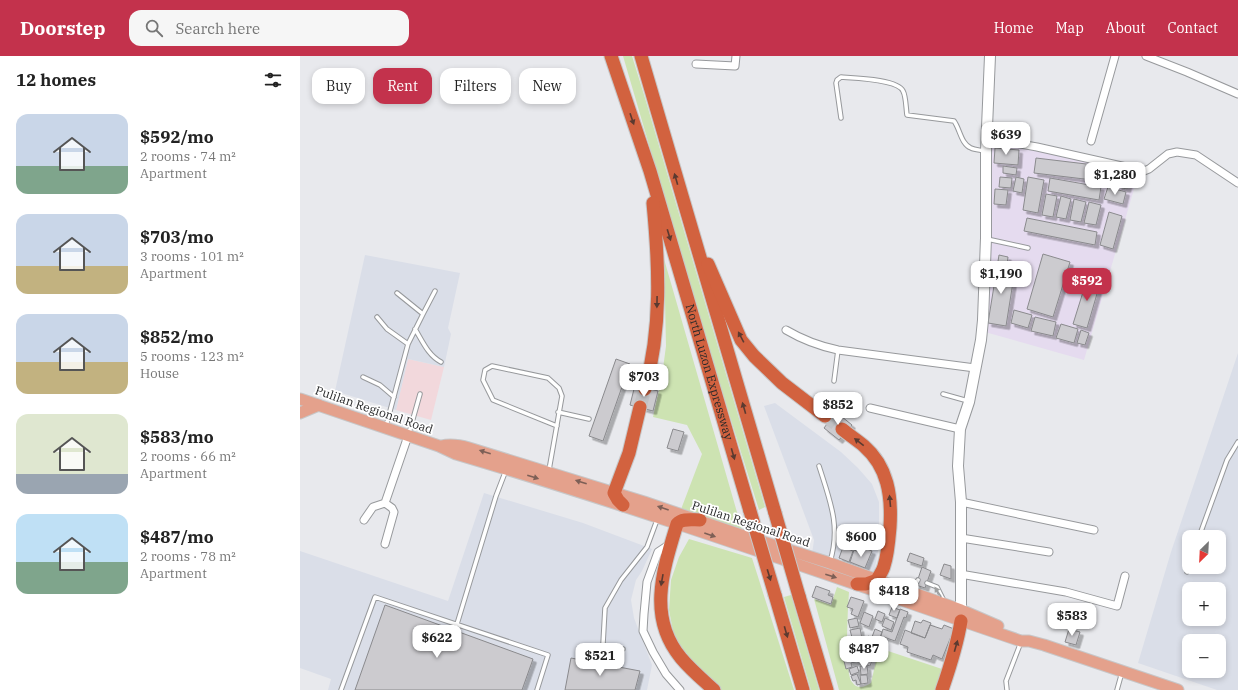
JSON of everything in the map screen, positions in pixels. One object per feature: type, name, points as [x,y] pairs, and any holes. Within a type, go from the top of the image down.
[{"type":"highway","name":"North Luzon Expressway","points":[[611,56],[650,171],[803,690]]},
{"type":"highway","name":"North Luzon Expressway","points":[[641,56],[827,690]]},
{"type":"highway","points":[[645,389],[650,371],[657,321],[658,247],[650,171]]},
{"type":"highway","points":[[687,216],[741,340],[764,368],[825,416]]},
{"type":"highway","points":[[623,505],[614,493],[629,453],[640,407]]},
{"type":"highway","points":[[842,429],[865,447],[883,471],[888,484],[891,513],[890,533],[884,566],[877,580],[866,584],[857,584]]},
{"type":"highway","points":[[700,520],[683,520],[677,524],[665,567],[660,592],[661,610],[664,626],[670,641],[680,658],[714,690]]},
{"type":"highway","points":[[942,690],[958,641],[961,615]]},
{"type":"main road","name":"Pulilan Regional Road","points":[[301,402],[319,406],[385,427],[439,446],[456,454],[623,505],[857,584],[961,615],[1024,639],[1178,690]]},
{"type":"main road","points":[[300,413],[319,406]]},
{"type":"main road","name":"Pulilan Regional Road","points":[[439,446],[446,444],[469,448],[700,520],[782,549],[830,563],[946,605],[961,615]]},
{"type":"street","points":[[696,64],[735,66],[736,56]]},
{"type":"street","points":[[961,615],[961,502],[958,466],[960,429],[969,402],[981,340],[983,320],[986,238],[986,138],[990,56]]},
{"type":"street","points":[[1090,141],[1115,56]]},
{"type":"street","points":[[1146,56],[1238,94]]},
{"type":"street","points":[[986,138],[1037,147],[1144,171],[1149,169],[1168,154],[1177,152],[1196,155],[1238,183]]},
{"type":"street","points":[[786,330],[817,345],[838,350],[975,368]]},
{"type":"street","points":[[870,408],[960,429]]},
{"type":"street","points":[[385,503],[408,436]]},
{"type":"street","points":[[961,502],[1094,530]]},
{"type":"street","points":[[364,520],[373,507],[385,503]]},
{"type":"street","points":[[385,503],[392,508],[394,512],[385,544]]},
{"type":"street","points":[[961,538],[1049,552]]},
{"type":"street","points":[[672,543],[658,552],[647,582],[643,631],[666,674],[680,690]]},
{"type":"street","points":[[960,574],[1066,592],[1117,606],[1125,576]]},
{"type":"lane","points":[[841,118],[836,83],[841,77],[886,82],[899,86],[903,91],[907,115],[954,121],[964,142],[971,148],[986,151]]},
{"type":"lane","points":[[986,238],[1028,248]]},
{"type":"lane","points":[[385,427],[408,344],[435,291]]},
{"type":"lane","points":[[397,292],[424,314]]},
{"type":"lane","points":[[377,318],[388,329],[408,344]]},
{"type":"lane","points":[[415,329],[427,351],[433,358],[441,362]]},
{"type":"lane","points":[[834,381],[838,350]]},
{"type":"lane","points":[[549,472],[556,426],[558,412],[562,396],[559,388],[548,378],[492,366],[485,370],[483,380],[493,400],[556,426]]},
{"type":"lane","points":[[363,377],[380,385],[394,397]]},
{"type":"lane","points":[[408,436],[420,394]]},
{"type":"lane","points":[[943,394],[969,402]]},
{"type":"lane","points":[[558,412],[589,419]]},
{"type":"lane","points":[[1202,530],[1227,460],[1238,442]]},
{"type":"lane","points":[[819,466],[835,524],[835,543],[830,563]]},
{"type":"lane","points":[[456,624],[496,496],[506,469]]},
{"type":"lane","points":[[623,649],[611,649],[603,644],[605,608],[621,580],[647,547],[658,518]]},
{"type":"lane","points":[[910,592],[918,580]]},
{"type":"lane","points":[[927,583],[937,587],[946,605]]},
{"type":"lane","points":[[341,690],[375,597],[548,655],[537,690]]},
{"type":"lane","points":[[1007,690],[1006,681],[1024,639]]},
{"type":"lane","points":[[1117,690],[1122,671]]},
{"type":"shaded area","points":[[990,141],[1139,172],[1084,360],[985,332],[992,201]]},
{"type":"shaded area","points":[[365,255],[460,273],[448,328],[451,334],[444,367],[408,359],[396,410],[335,391]]},
{"type":"shaded area","points":[[1238,353],[1238,690],[1217,690],[1138,663],[1171,552]]},
{"type":"shaded area","points":[[408,359],[444,367],[431,420],[396,410]]},
{"type":"shaded area","points":[[775,403],[841,452],[872,484],[879,502],[879,537],[874,573],[812,554],[814,540],[764,406]]},
{"type":"shaded area","points":[[484,493],[583,523],[652,549],[642,571],[636,580],[631,600],[634,618],[652,665],[647,690],[328,690],[331,679],[300,668],[300,551],[448,601]]},
{"type":"green space","points":[[623,56],[632,56],[645,98],[765,507],[759,510],[708,346]]},
{"type":"green space","points":[[662,252],[743,533],[680,512],[702,454],[687,425],[653,417],[662,376],[666,346]]},
{"type":"green space","points":[[689,539],[752,558],[794,690],[720,690],[684,654],[673,631],[669,610],[671,580],[679,557]]},
{"type":"green space","points":[[837,587],[849,592],[847,653],[850,676],[854,685],[861,687],[871,683],[879,648],[948,671],[939,690],[839,690],[814,599],[831,605]]},
{"type":"green space","points":[[791,595],[819,690],[811,690],[784,597]]},
{"type":"building","points":[[995,148],[1019,150],[1018,165],[994,163]]},
{"type":"building","points":[[1036,158],[1103,166],[1101,181],[1034,173]]},
{"type":"building","points":[[1003,166],[1017,168],[1016,175],[1003,173]]},
{"type":"building","points":[[1109,169],[1118,170],[1116,181],[1107,179]]},
{"type":"building","points":[[1121,176],[1130,179],[1127,189],[1118,187]]},
{"type":"building","points":[[1000,177],[1012,178],[1011,188],[999,187]]},
{"type":"building","points":[[1016,177],[1024,179],[1022,193],[1013,191]]},
{"type":"building","points":[[1028,177],[1044,180],[1038,213],[1023,210]]},
{"type":"building","points":[[1050,178],[1101,187],[1099,200],[1048,191]]},
{"type":"building","points":[[1108,187],[1126,192],[1123,204],[1104,199]]},
{"type":"building","points":[[995,189],[1008,190],[1006,205],[994,204]]},
{"type":"building","points":[[1046,194],[1057,196],[1053,217],[1042,215]]},
{"type":"building","points":[[1061,196],[1071,199],[1066,219],[1056,217]]},
{"type":"building","points":[[1074,199],[1086,202],[1081,222],[1070,220]]},
{"type":"building","points":[[1089,202],[1101,205],[1096,225],[1084,223]]},
{"type":"building","points":[[1109,212],[1122,216],[1113,249],[1100,245]]},
{"type":"building","points":[[1027,218],[1097,232],[1095,245],[1024,231]]},
{"type":"building","points":[[1043,254],[1070,262],[1053,317],[1027,309]]},
{"type":"building","points":[[999,255],[1008,257],[1005,280],[1013,282],[1006,326],[988,323]]},
{"type":"building","points":[[1088,276],[1101,280],[1087,328],[1073,324]]},
{"type":"building","points":[[1014,310],[1032,315],[1028,328],[1011,323]]},
{"type":"building","points":[[1035,317],[1056,322],[1053,336],[1031,331]]},
{"type":"building","points":[[1061,324],[1078,329],[1074,343],[1056,338]]},
{"type":"building","points":[[1081,330],[1089,333],[1085,345],[1077,343]]},
{"type":"building","points":[[616,359],[630,364],[603,441],[589,436]]},
{"type":"building","points":[[635,385],[658,391],[653,411],[630,405]]},
{"type":"building","points":[[836,412],[852,425],[839,440],[824,428]]},
{"type":"building","points":[[673,429],[684,432],[678,451],[667,448]]},
{"type":"building","points":[[843,547],[853,551],[849,562],[839,558]]},
{"type":"building","points":[[864,548],[872,551],[865,568],[850,562],[854,550],[862,553]]},
{"type":"building","points":[[910,553],[924,558],[922,566],[907,561]]},
{"type":"building","points":[[944,564],[951,566],[951,579],[940,575]]},
{"type":"building","points":[[922,567],[931,571],[925,588],[916,585]]},
{"type":"building","points":[[816,586],[830,591],[828,595],[833,597],[831,604],[812,597]]},
{"type":"building","points":[[851,597],[864,601],[858,617],[851,614],[853,609],[847,607]]},
{"type":"building","points":[[385,605],[533,659],[522,690],[355,690]]},
{"type":"building","points":[[892,607],[900,610],[897,618],[889,615]]},
{"type":"building","points":[[900,609],[908,612],[906,618],[904,617],[895,641],[881,636],[883,629],[892,632]]},
{"type":"building","points":[[878,611],[885,614],[882,622],[875,619]]},
{"type":"building","points":[[864,612],[873,616],[869,627],[860,623]]},
{"type":"building","points":[[857,618],[859,626],[850,628],[848,620]]},
{"type":"building","points":[[885,618],[894,622],[891,630],[882,626]]},
{"type":"building","points":[[923,620],[931,623],[925,638],[911,633],[915,621],[921,623]]},
{"type":"building","points":[[930,625],[942,629],[944,625],[954,629],[942,659],[933,655],[931,660],[907,652],[908,647],[900,644],[905,630],[925,638]]},
{"type":"building","points":[[860,628],[863,644],[854,645],[850,630]]},
{"type":"building","points":[[875,629],[882,632],[879,640],[872,637]]},
{"type":"building","points":[[1069,629],[1080,632],[1076,645],[1065,642]]},
{"type":"building","points":[[868,636],[880,641],[876,652],[864,647]]},
{"type":"building","points":[[865,651],[874,655],[870,666],[860,663]]},
{"type":"building","points":[[857,654],[859,661],[851,663],[852,667],[846,669],[843,657]]},
{"type":"building","points":[[571,658],[640,671],[635,690],[565,690]]},
{"type":"building","points":[[857,666],[859,672],[851,675],[849,669]]},
{"type":"building","points":[[860,666],[867,666],[868,674],[861,675]]},
{"type":"building","points":[[857,674],[861,684],[857,685],[856,680],[853,681],[851,676]]},
{"type":"building","points":[[860,675],[867,675],[868,683],[861,684]]},
{"type":"tunnel","points":[[640,407],[645,389]]},
{"type":"tunnel","points":[[825,416],[842,429]]}]
